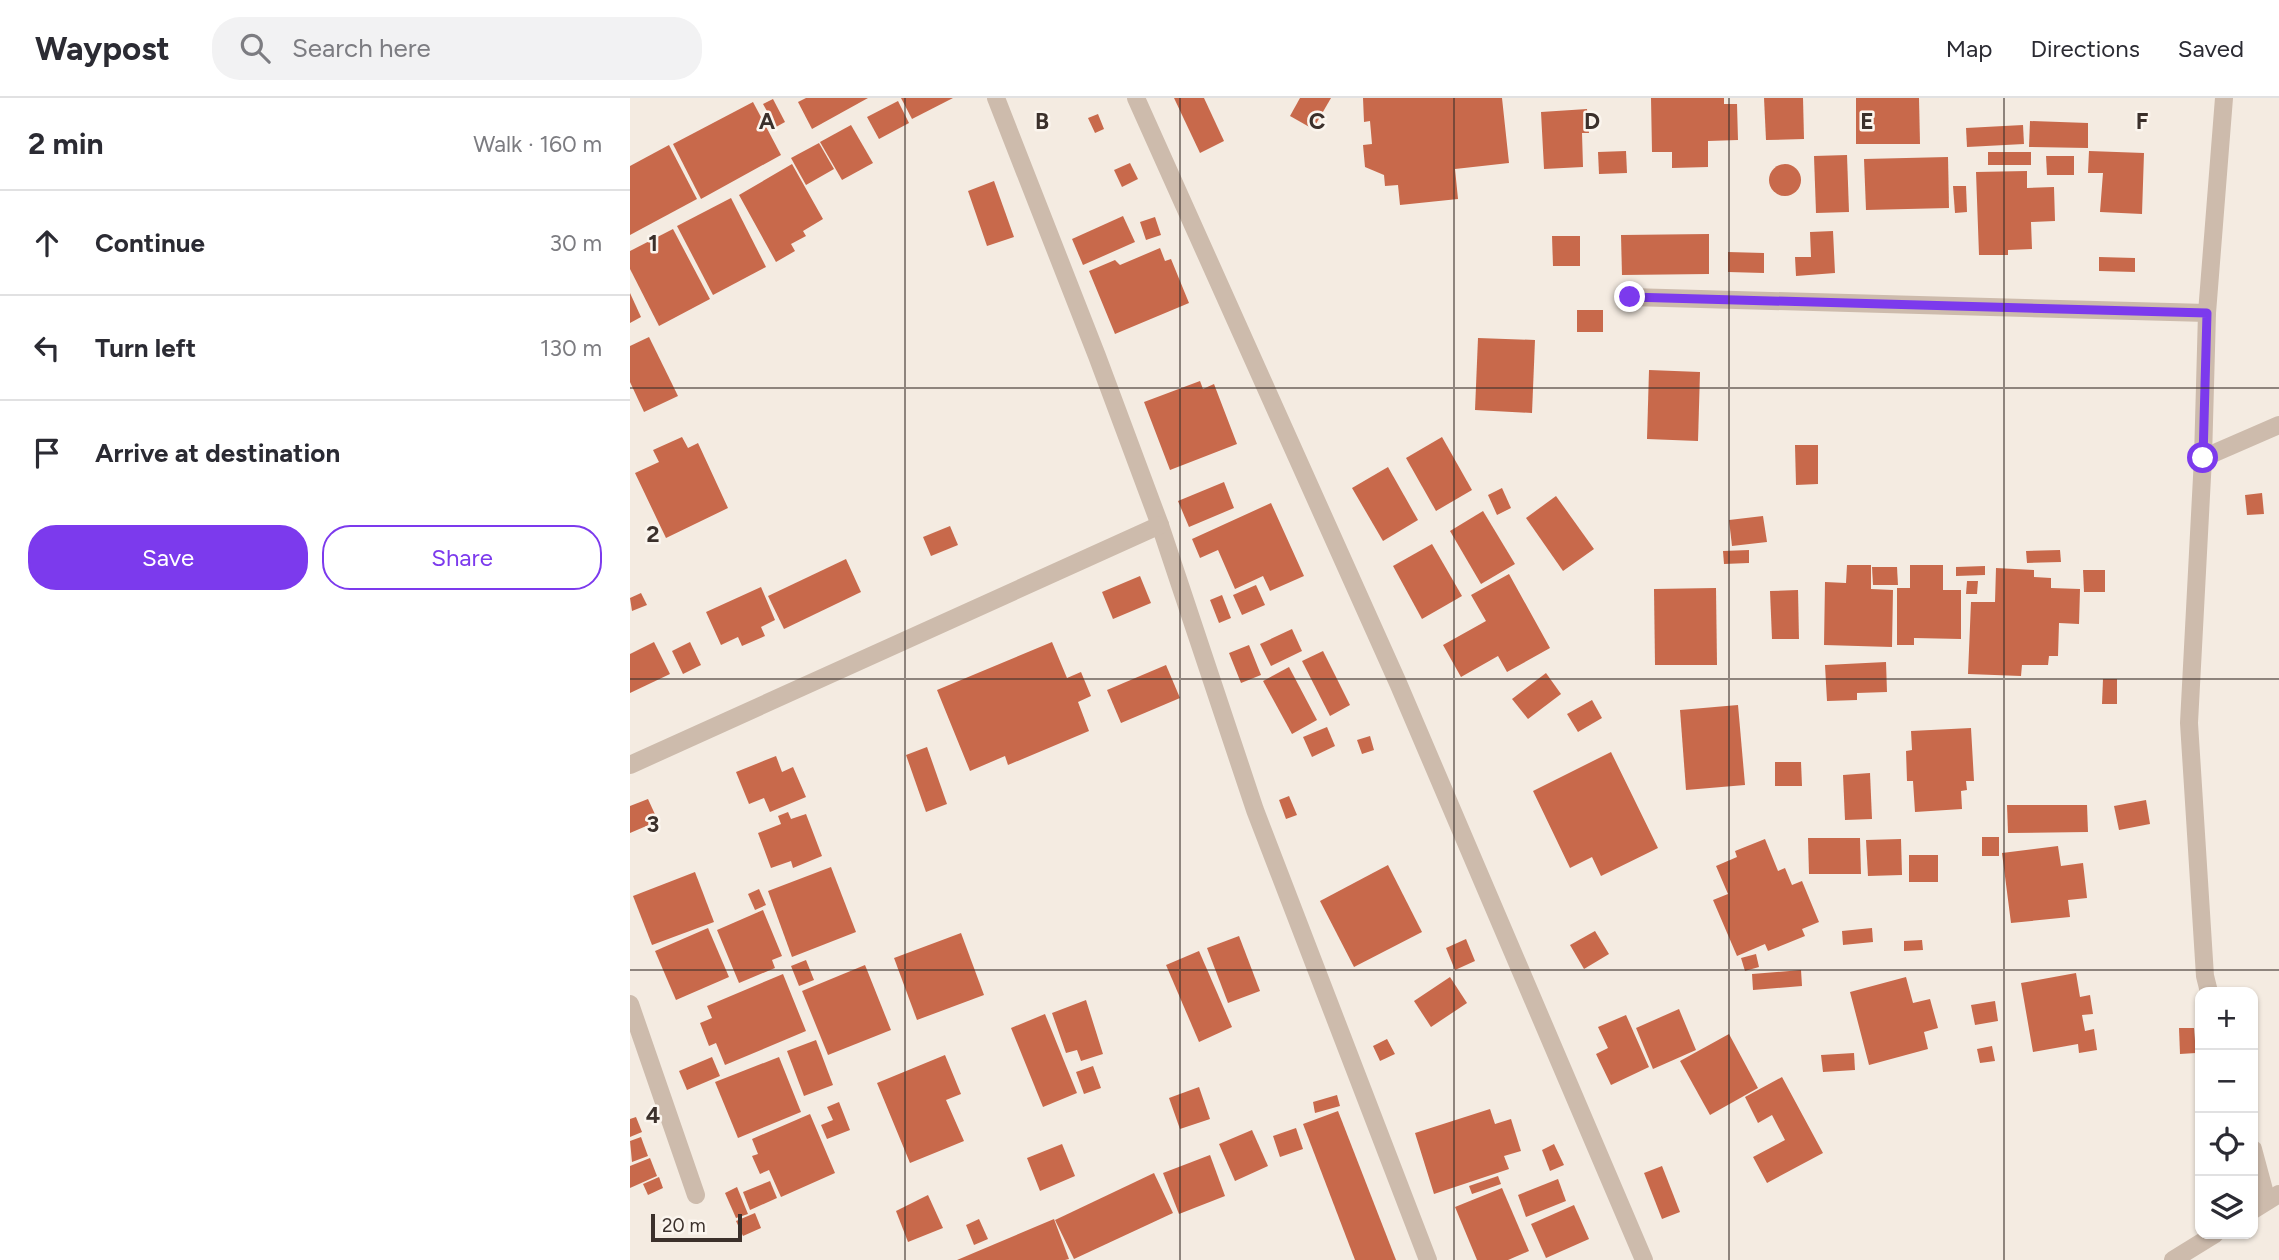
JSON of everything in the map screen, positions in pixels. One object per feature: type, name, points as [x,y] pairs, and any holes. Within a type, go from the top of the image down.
[{"type":"street","points":[[996,98],[1160,525],[1255,810],[1428,1260]]},
{"type":"street","points":[[1136,98],[1403,696],[1644,1260]]},
{"type":"street","points":[[2208,987],[2189,723],[2203,458],[2207,313],[2224,98]]},
{"type":"street","points":[[1630,297],[2207,313]]},
{"type":"street","points":[[2203,458],[2279,425]]},
{"type":"street","points":[[630,765],[1160,525]]},
{"type":"street","points":[[630,1004],[696,1195]]},
{"type":"street","points":[[2258,1169],[2266,1202]]},
{"type":"street","points":[[2173,1260],[2207,1239]]},
{"type":"building","points":[[806,98],[868,98],[812,129],[798,102]]},
{"type":"building","points":[[901,98],[953,98],[912,119]]},
{"type":"building","points":[[1174,98],[1204,98],[1224,141],[1200,153]]},
{"type":"building","points":[[1300,98],[1331,98],[1313,129],[1290,116]]},
{"type":"building","points":[[1363,98],[1502,98],[1509,163],[1455,169],[1458,199],[1400,205],[1398,185],[1385,186],[1384,175],[1365,167],[1363,145],[1372,144],[1370,121],[1364,122]]},
{"type":"building","points":[[1651,98],[1724,98],[1724,104],[1737,104],[1738,140],[1708,141],[1708,167],[1672,168],[1672,152],[1652,152]]},
{"type":"building","points":[[1764,98],[1803,98],[1804,139],[1766,140]]},
{"type":"building","points":[[1856,98],[1919,98],[1920,144],[1856,144]]},
{"type":"building","points":[[773,99],[785,122],[776,127],[763,104]]},
{"type":"building","points":[[898,101],[909,123],[879,139],[867,117]]},
{"type":"building","points":[[753,102],[781,155],[701,199],[673,144]]},
{"type":"building","points":[[1587,109],[1589,133],[1582,133],[1583,167],[1544,169],[1541,112]]},
{"type":"building","points":[[1098,114],[1104,129],[1095,133],[1088,118]]},
{"type":"building","points":[[2030,121],[2088,123],[2088,148],[2029,147]]},
{"type":"building","points":[[851,125],[873,163],[842,180],[820,142]]},
{"type":"building","points":[[2023,125],[2024,144],[1967,147],[1966,128]]},
{"type":"building","points":[[819,143],[834,169],[806,185],[791,158]]},
{"type":"building","points":[[669,145],[697,199],[630,235],[630,166]]},
{"type":"building","points":[[1626,151],[1627,173],[1599,174],[1598,152]]},
{"type":"building","points":[[2089,151],[2144,153],[2142,214],[2100,212],[2103,173],[2088,173]]},
{"type":"building","points":[[1988,152],[2031,152],[2031,165],[1988,165]]},
{"type":"building","points":[[1847,155],[1849,212],[1816,213],[1814,156]]},
{"type":"building","points":[[2046,156],[2074,156],[2074,175],[2047,175]]},
{"type":"building","points":[[1948,157],[1949,208],[1866,210],[1864,159]]},
{"type":"building","points":[[1130,163],[1138,179],[1122,187],[1114,170]]},
{"type":"building","points":[[792,164],[823,219],[803,231],[806,236],[791,244],[795,251],[776,262],[739,195]]},
{"type":"building","points":[[1785,164],[1796,169],[1801,180],[1796,191],[1785,196],[1774,191],[1769,180],[1774,169]]},
{"type":"building","points":[[2027,171],[2027,188],[2054,187],[2055,221],[2031,222],[2032,249],[2008,250],[2008,255],[1979,255],[1976,172]]},
{"type":"building","points":[[994,181],[1014,237],[987,246],[968,191]]},
{"type":"building","points":[[1953,186],[1966,186],[1967,212],[1955,213]]},
{"type":"building","points":[[731,198],[766,267],[713,295],[677,226]]},
{"type":"building","points":[[1123,216],[1135,242],[1083,265],[1072,239]]},
{"type":"building","points":[[1155,217],[1161,235],[1146,240],[1140,222]]},
{"type":"building","points":[[673,229],[710,299],[659,326],[630,269],[630,251]]},
{"type":"building","points":[[1833,231],[1835,273],[1796,276],[1795,257],[1811,257],[1810,232]]},
{"type":"building","points":[[1709,234],[1709,274],[1622,275],[1621,235]]},
{"type":"building","points":[[1552,236],[1580,236],[1580,266],[1553,266]]},
{"type":"building","points":[[1160,248],[1165,261],[1171,259],[1189,303],[1115,334],[1089,271],[1115,260],[1120,265]]},
{"type":"building","points":[[1728,252],[1764,253],[1764,273],[1728,272]]},
{"type":"building","points":[[2099,257],[2135,258],[2135,272],[2099,271]]},
{"type":"building","points":[[630,293],[641,317],[630,323]]},
{"type":"building","points":[[1577,310],[1603,310],[1603,332],[1577,332]]},
{"type":"building","points":[[649,337],[678,396],[644,412],[630,382],[630,346]]},
{"type":"building","points":[[1478,338],[1535,340],[1532,413],[1475,410]]},
{"type":"building","points":[[1649,370],[1700,372],[1698,441],[1647,439]]},
{"type":"building","points":[[1200,381],[1203,389],[1214,384],[1237,444],[1170,470],[1144,402]]},
{"type":"building","points":[[682,437],[688,448],[698,443],[728,508],[666,538],[635,473],[659,462],[653,450]]},
{"type":"building","points":[[1442,437],[1472,490],[1436,511],[1406,458]]},
{"type":"building","points":[[1795,445],[1818,445],[1818,484],[1796,485]]},
{"type":"building","points":[[1388,467],[1418,520],[1383,541],[1352,488]]},
{"type":"building","points":[[1224,482],[1234,508],[1189,527],[1178,501]]},
{"type":"building","points":[[1502,488],[1511,508],[1497,515],[1488,495]]},
{"type":"building","points":[[2262,493],[2264,514],[2247,515],[2245,495]]},
{"type":"building","points":[[1556,496],[1594,549],[1563,571],[1526,518]]},
{"type":"building","points":[[1271,503],[1304,576],[1270,591],[1263,576],[1235,589],[1218,550],[1200,558],[1192,539]]},
{"type":"building","points":[[1483,511],[1515,564],[1481,584],[1450,531]]},
{"type":"building","points":[[1763,516],[1767,542],[1732,546],[1729,520]]},
{"type":"building","points":[[950,526],[958,545],[931,556],[923,537]]},
{"type":"building","points":[[1432,544],[1462,596],[1422,619],[1393,566]]},
{"type":"building","points":[[1749,550],[1749,563],[1724,564],[1723,551]]},
{"type":"building","points":[[2060,550],[2061,562],[2027,563],[2026,551]]},
{"type":"building","points":[[846,559],[861,592],[784,629],[768,596]]},
{"type":"building","points":[[1847,565],[1871,565],[1871,589],[1893,590],[1892,647],[1824,645],[1825,582],[1846,583]]},
{"type":"building","points":[[1910,565],[1943,565],[1943,590],[1961,590],[1961,639],[1914,638],[1914,645],[1897,645],[1897,588],[1910,588]]},
{"type":"building","points":[[1985,566],[1985,575],[1956,576],[1956,567]]},
{"type":"building","points":[[1872,567],[1897,567],[1898,585],[1873,585]]},
{"type":"building","points":[[1996,568],[2034,570],[2034,577],[2051,578],[2051,588],[2080,589],[2079,624],[2059,623],[2058,656],[2049,656],[2048,665],[2022,665],[2021,676],[1968,674],[1971,602],[1995,602]]},
{"type":"building","points":[[2083,570],[2105,570],[2105,592],[2084,592]]},
{"type":"building","points":[[1509,574],[1550,648],[1507,672],[1498,656],[1461,677],[1443,645],[1486,621],[1471,595]]},
{"type":"building","points":[[1140,576],[1151,603],[1113,619],[1102,592]]},
{"type":"building","points":[[1967,581],[1978,581],[1977,594],[1966,594]]},
{"type":"building","points":[[1256,585],[1265,605],[1242,615],[1233,595]]},
{"type":"building","points":[[761,587],[775,620],[761,627],[765,636],[742,646],[738,637],[721,645],[706,612]]},
{"type":"building","points":[[1716,588],[1717,665],[1655,665],[1654,589]]},
{"type":"building","points":[[1798,590],[1799,639],[1772,639],[1770,591]]},
{"type":"building","points":[[641,593],[647,605],[632,611],[630,598]]},
{"type":"building","points":[[1222,595],[1231,618],[1219,623],[1210,600]]},
{"type":"building","points":[[1292,629],[1302,651],[1271,666],[1260,644]]},
{"type":"building","points":[[654,642],[670,674],[630,693],[630,654]]},
{"type":"building","points":[[690,642],[701,665],[683,674],[672,651]]},
{"type":"building","points":[[1052,642],[1067,678],[1081,672],[1091,696],[1078,702],[1089,731],[1008,765],[1005,756],[970,771],[937,690]]},
{"type":"building","points":[[1249,645],[1261,675],[1241,683],[1229,653]]},
{"type":"building","points":[[1323,651],[1350,705],[1330,716],[1302,661]]},
{"type":"building","points":[[1886,662],[1887,692],[1857,693],[1857,700],[1827,701],[1825,665]]},
{"type":"building","points":[[1166,665],[1180,698],[1121,723],[1107,690]]},
{"type":"building","points":[[1289,667],[1317,720],[1292,734],[1263,681]]},
{"type":"building","points":[[1546,673],[1561,694],[1528,719],[1512,699]]},
{"type":"building","points":[[2103,679],[2117,679],[2117,704],[2102,704]]},
{"type":"building","points":[[1592,700],[1602,718],[1578,732],[1567,714]]},
{"type":"building","points":[[1738,705],[1745,785],[1686,790],[1680,710]]},
{"type":"building","points":[[1327,727],[1335,746],[1312,757],[1303,737]]},
{"type":"building","points":[[1971,728],[1974,781],[1966,781],[1967,790],[1961,791],[1962,809],[1915,812],[1913,781],[1907,781],[1906,751],[1912,750],[1911,731]]},
{"type":"building","points":[[1370,736],[1374,750],[1362,754],[1357,740]]},
{"type":"building","points":[[927,747],[947,804],[926,812],[906,755]]},
{"type":"building","points":[[1611,752],[1658,848],[1601,876],[1592,857],[1570,868],[1533,791]]},
{"type":"building","points":[[776,756],[782,772],[793,767],[806,797],[770,812],[764,798],[749,804],[736,772]]},
{"type":"building","points":[[1775,762],[1801,762],[1802,786],[1775,786]]},
{"type":"building","points":[[1870,773],[1872,819],[1845,820],[1843,775]]},
{"type":"building","points":[[1289,796],[1297,815],[1286,819],[1279,800]]},
{"type":"building","points":[[648,799],[658,821],[630,833],[630,806]]},
{"type":"building","points":[[2146,800],[2150,824],[2119,830],[2114,806]]},
{"type":"building","points":[[2007,805],[2087,805],[2088,832],[2008,833]]},
{"type":"building","points":[[788,812],[791,819],[806,814],[822,856],[793,868],[791,861],[771,868],[758,833],[781,824],[778,816]]},
{"type":"building","points":[[1982,837],[1999,837],[1999,856],[1982,856]]},
{"type":"building","points":[[1808,838],[1860,838],[1861,874],[1809,874]]},
{"type":"building","points":[[1765,839],[1778,871],[1785,868],[1792,885],[1802,881],[1819,922],[1802,929],[1805,936],[1768,951],[1765,944],[1737,956],[1713,900],[1728,894],[1716,866],[1737,857],[1735,851]]},
{"type":"building","points":[[1901,839],[1902,875],[1868,876],[1866,840]]},
{"type":"building","points":[[2058,846],[2061,866],[2083,863],[2087,898],[2068,900],[2070,917],[2011,923],[2002,853]]},
{"type":"building","points":[[1909,855],[1938,855],[1938,882],[1909,882]]},
{"type":"building","points":[[1388,865],[1422,932],[1354,967],[1320,901]]},
{"type":"building","points":[[831,867],[856,932],[792,957],[768,891]]},
{"type":"building","points":[[695,872],[714,922],[652,945],[633,896]]},
{"type":"building","points":[[759,889],[766,905],[755,910],[748,894]]},
{"type":"building","points":[[763,910],[782,956],[772,960],[775,968],[739,983],[717,930]]},
{"type":"building","points":[[708,928],[729,977],[676,1000],[655,951]]},
{"type":"building","points":[[1872,928],[1873,942],[1843,945],[1842,931]]},
{"type":"building","points":[[1595,931],[1609,954],[1584,969],[1570,945]]},
{"type":"building","points":[[961,933],[984,995],[917,1020],[894,958]]},
{"type":"building","points":[[1239,936],[1260,991],[1228,1003],[1207,948]]},
{"type":"building","points":[[1466,939],[1475,961],[1455,970],[1446,948]]},
{"type":"building","points":[[1922,940],[1923,950],[1904,951],[1904,941]]},
{"type":"building","points":[[1199,951],[1232,1027],[1199,1042],[1166,965]]},
{"type":"building","points":[[1756,954],[1759,967],[1745,971],[1741,958]]},
{"type":"building","points":[[806,960],[814,980],[799,986],[791,966]]},
{"type":"building","points":[[865,965],[891,1030],[828,1055],[802,991]]},
{"type":"building","points":[[1801,970],[1802,986],[1753,990],[1752,974]]},
{"type":"building","points":[[2076,973],[2080,997],[2090,995],[2093,1014],[2082,1015],[2085,1031],[2094,1029],[2097,1050],[2079,1053],[2078,1044],[2033,1052],[2021,983]]},
{"type":"building","points":[[783,974],[806,1031],[725,1065],[716,1043],[709,1046],[700,1023],[712,1018],[707,1006]]},
{"type":"building","points":[[1450,977],[1467,1003],[1431,1027],[1414,1001]]},
{"type":"building","points":[[1906,977],[1913,1003],[1930,999],[1938,1028],[1924,1032],[1928,1049],[1869,1065],[1850,992]]},
{"type":"building","points":[[1086,1000],[1103,1054],[1081,1061],[1077,1050],[1066,1053],[1052,1013]]},
{"type":"building","points":[[1995,1001],[1998,1021],[1975,1025],[1971,1005]]},
{"type":"building","points":[[1679,1009],[1696,1050],[1653,1069],[1636,1028]]},
{"type":"building","points":[[1045,1014],[1077,1093],[1043,1107],[1011,1028]]},
{"type":"building","points":[[1626,1015],[1649,1067],[1611,1085],[1596,1054],[1608,1048],[1598,1027]]},
{"type":"building","points":[[2179,1028],[2194,1028],[2195,1053],[2180,1054]]},
{"type":"building","points":[[1729,1034],[1758,1088],[1710,1115],[1680,1061]]},
{"type":"building","points":[[1387,1039],[1395,1054],[1380,1061],[1373,1046]]},
{"type":"building","points":[[816,1040],[833,1085],[804,1096],[787,1051]]},
{"type":"building","points":[[1992,1046],[1995,1061],[1980,1063],[1977,1049]]},
{"type":"building","points":[[1854,1053],[1855,1070],[1823,1072],[1821,1055]]},
{"type":"building","points":[[945,1055],[961,1094],[946,1100],[964,1141],[910,1163],[877,1083]]},
{"type":"building","points":[[712,1057],[720,1076],[687,1090],[679,1071]]},
{"type":"building","points":[[779,1057],[801,1112],[738,1138],[715,1082]]},
{"type":"building","points":[[1093,1066],[1101,1088],[1084,1094],[1076,1072]]},
{"type":"building","points":[[1782,1077],[1823,1153],[1767,1183],[1753,1157],[1785,1140],[1772,1115],[1758,1123],[1745,1097]]},
{"type":"building","points":[[1199,1087],[1210,1119],[1180,1129],[1169,1098]]},
{"type":"building","points":[[1337,1095],[1340,1106],[1315,1113],[1313,1102]]},
{"type":"building","points":[[839,1102],[850,1130],[827,1139],[821,1125],[833,1120],[827,1107]]},
{"type":"building","points":[[1490,1109],[1495,1124],[1511,1119],[1521,1151],[1504,1156],[1509,1169],[1434,1194],[1415,1133]]},
{"type":"building","points":[[1338,1111],[1396,1260],[1355,1260],[1303,1124]]},
{"type":"building","points":[[810,1114],[835,1173],[781,1197],[769,1170],[760,1174],[752,1156],[758,1154],[752,1139]]},
{"type":"building","points":[[636,1117],[642,1132],[630,1137],[630,1119]]},
{"type":"building","points":[[1296,1128],[1303,1149],[1280,1157],[1273,1136]]},
{"type":"building","points":[[1252,1130],[1268,1166],[1235,1181],[1219,1144]]},
{"type":"building","points":[[641,1137],[648,1156],[632,1162],[630,1141]]},
{"type":"building","points":[[1062,1144],[1075,1176],[1040,1191],[1027,1158]]},
{"type":"building","points":[[1554,1144],[1564,1165],[1550,1171],[1542,1150]]},
{"type":"building","points":[[1210,1155],[1225,1196],[1179,1214],[1163,1173]]},
{"type":"building","points":[[650,1158],[657,1176],[630,1188],[630,1166]]},
{"type":"building","points":[[1662,1166],[1680,1212],[1662,1219],[1644,1173]]},
{"type":"building","points":[[1154,1173],[1173,1213],[1074,1259],[1055,1220]]},
{"type":"building","points":[[1498,1176],[1501,1184],[1472,1194],[1469,1186]]},
{"type":"building","points":[[659,1177],[663,1188],[648,1195],[643,1184]]},
{"type":"building","points":[[1558,1179],[1566,1201],[1526,1217],[1518,1195]]},
{"type":"building","points":[[770,1181],[777,1198],[750,1210],[743,1192]]},
{"type":"building","points":[[737,1187],[748,1214],[736,1218],[725,1193]]},
{"type":"building","points":[[1502,1188],[1529,1251],[1508,1260],[1477,1260],[1455,1207]]},
{"type":"building","points":[[928,1195],[943,1228],[908,1242],[896,1211]]},
{"type":"building","points":[[1574,1205],[1589,1239],[1546,1258],[1531,1224]]},
{"type":"building","points":[[755,1213],[761,1228],[743,1236],[736,1221]]},
{"type":"building","points":[[979,1219],[988,1239],[974,1245],[966,1225]]},
{"type":"building","points":[[1054,1219],[1069,1259],[957,1260]]},
{"type":"route","points":[[1630,297],[2207,313],[2203,458]]}]
